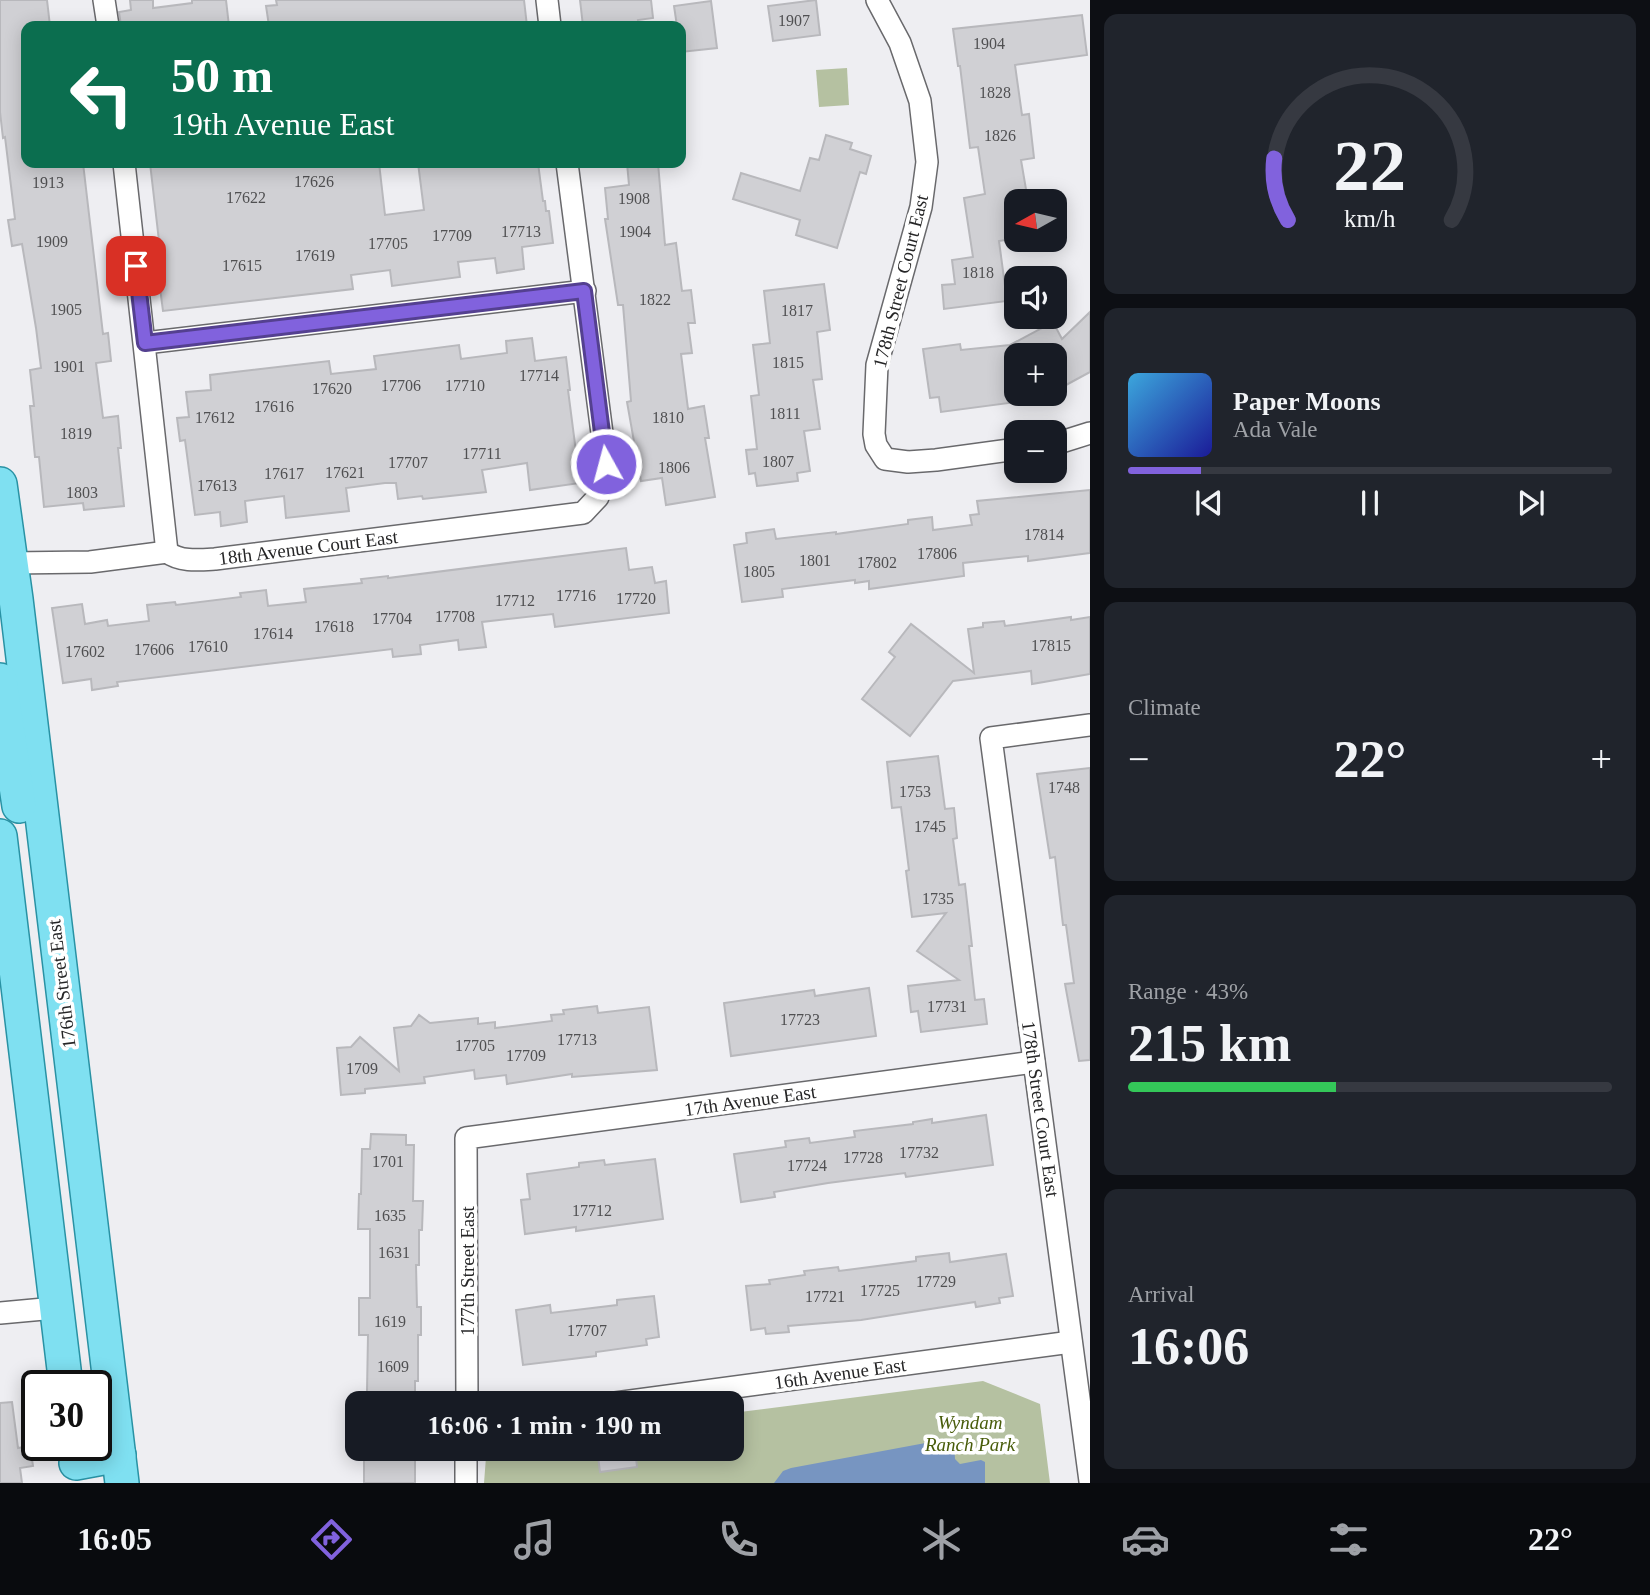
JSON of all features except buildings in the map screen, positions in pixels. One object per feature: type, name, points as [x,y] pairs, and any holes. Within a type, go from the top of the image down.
[{"type":"main road","name":"176th Street East","points":[[0,484],[5,559],[44,842],[121,1469]]},
{"type":"main road","points":[[0,680],[17,800],[26,818],[44,842]]},
{"type":"main road","points":[[0,836],[64,1370]]},
{"type":"main road","points":[[76,1464],[121,1469]]},
{"type":"street","points":[[104,0],[107,21]]},
{"type":"street","points":[[547,0],[549,21]]},
{"type":"street","name":"178th Street Court East","points":[[877,0],[900,43],[920,101],[927,162],[921,207],[877,365],[873,409],[876,444],[885,459],[908,462],[1004,451]]},
{"type":"street","points":[[125,168],[167,552]]},
{"type":"street","points":[[145,343],[584,291],[568,168]]},
{"type":"street","name":"18th Avenue Court East","points":[[5,559],[90,562],[167,552],[173,557],[193,560],[215,559],[583,513],[598,497],[606,464],[584,291]]},
{"type":"street","points":[[1067,440],[1090,433]]},
{"type":"street","name":"178th Street Court East","points":[[1090,725],[991,738],[1090,1481]]},
{"type":"street","name":"17th Avenue East","points":[[466,1139],[1034,1062]]},
{"type":"street","name":"177th Street East","points":[[466,1139],[467,1391]]},
{"type":"street","points":[[0,1313],[55,1308]]},
{"type":"street","name":"16th Avenue East","points":[[705,1391],[1071,1342]]},
{"type":"street","points":[[466,1461],[466,1483]]},
{"type":"green space","points":[[847,68],[849,105],[819,107],[816,70]]},
{"type":"green space","name":"Wyndam Ranch Park","points":[[983,1381],[1040,1404],[1050,1483],[484,1483],[486,1461],[744,1461],[744,1411]]},
{"type":"water","points":[[947,1439],[954,1443],[955,1459],[960,1464],[981,1460],[985,1462],[985,1483],[774,1483],[783,1471],[791,1468]]},
{"type":"route","points":[[136,266],[145,343],[584,291],[606,464]]}]
